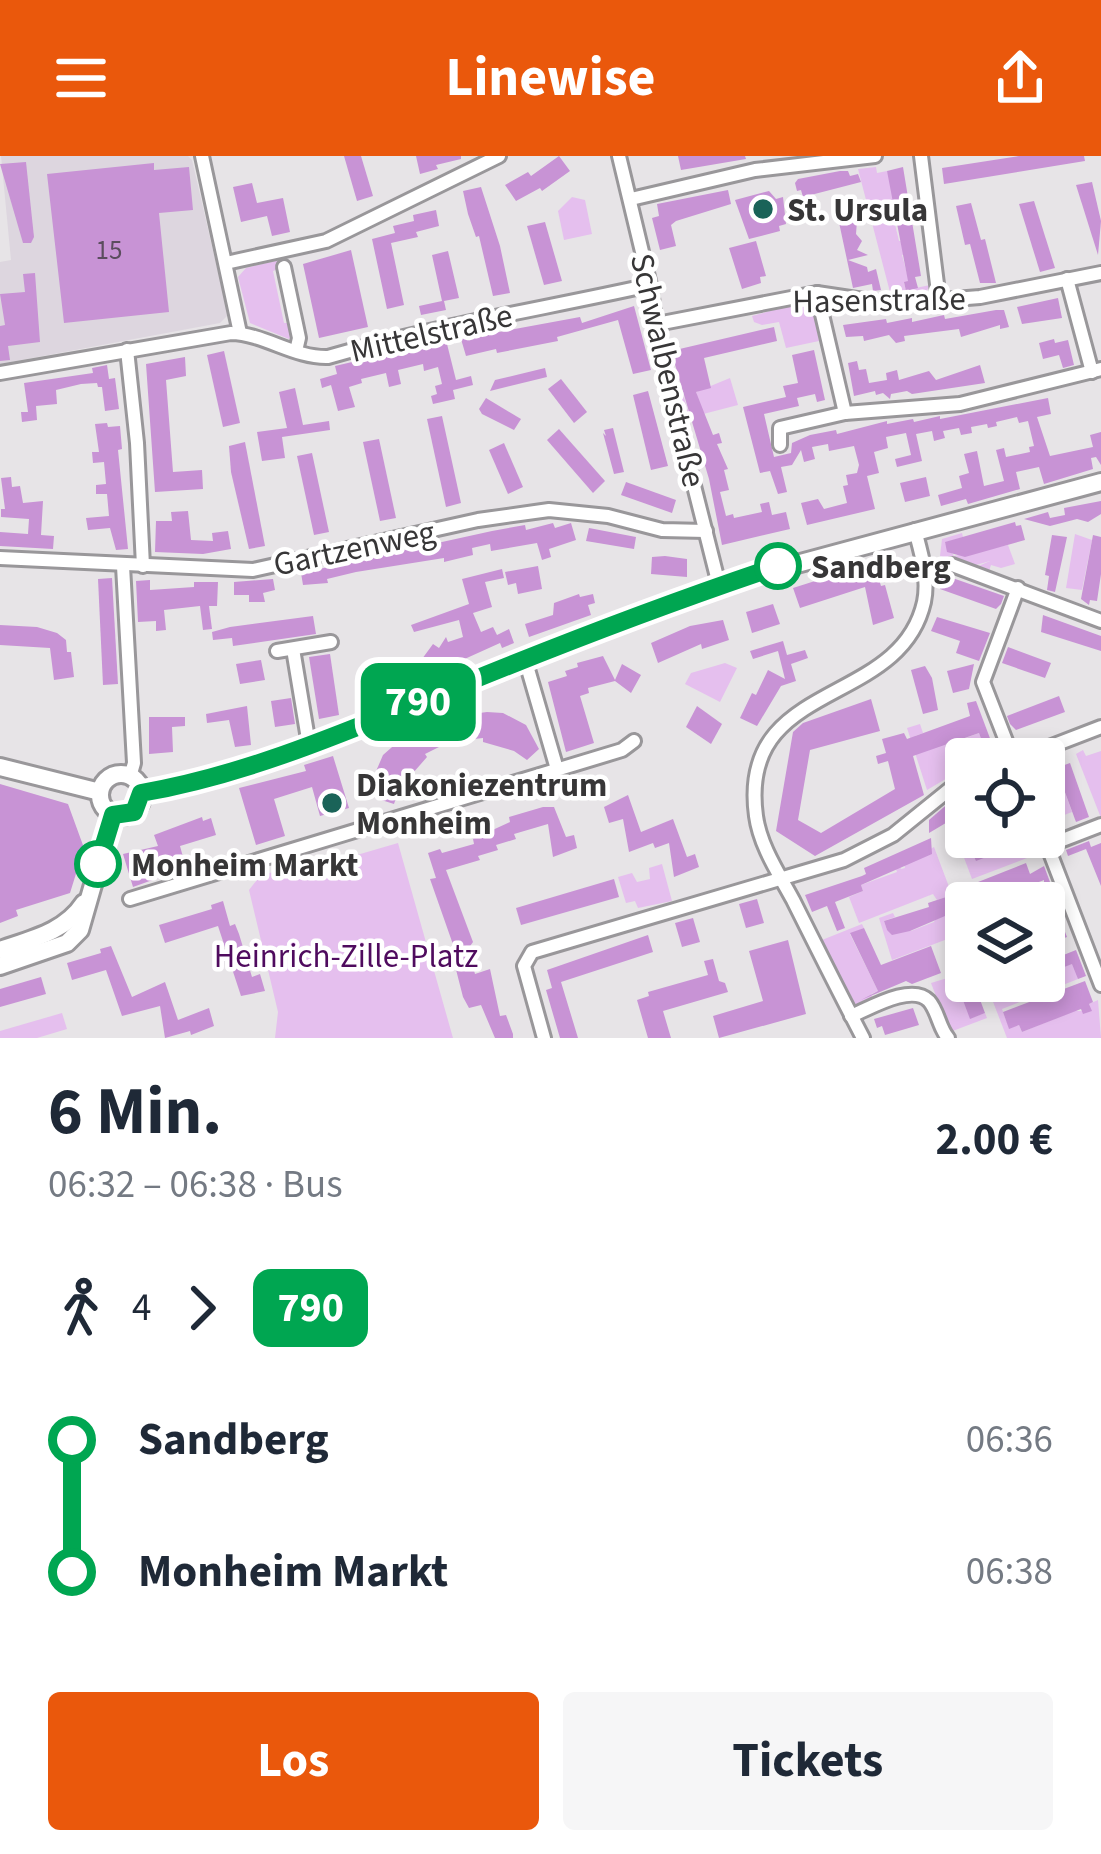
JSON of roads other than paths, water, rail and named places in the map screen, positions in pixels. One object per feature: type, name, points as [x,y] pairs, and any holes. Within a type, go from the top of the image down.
[{"type":"street","points":[[202,156],[240,333]]},
{"type":"street","points":[[226,263],[283,260],[499,156]]},
{"type":"street","name":"Schwalbenstraße","points":[[619,156],[719,585]]},
{"type":"street","points":[[631,200],[753,163],[875,156]]},
{"type":"street","points":[[921,156],[939,300]]},
{"type":"street","points":[[283,260],[299,338],[296,351]]},
{"type":"street","name":"Hasenstraße","points":[[657,324],[817,293],[890,304],[980,297],[1101,273]]},
{"type":"street","points":[[780,445],[778,429],[844,413],[960,404],[1097,370],[1067,279]]},
{"type":"street","name":"Mittelstraße","points":[[0,373],[240,333],[328,357],[466,320],[572,304],[650,285]]},
{"type":"street","points":[[817,293],[844,413]]},
{"type":"street","points":[[127,350],[137,442],[142,566]]},
{"type":"street","points":[[100,792],[111,777],[136,785],[210,778],[309,745],[719,585],[1101,482]]},
{"type":"street","name":"Gartzenweg","points":[[0,559],[253,570],[478,520],[549,510],[608,516],[662,530],[706,531]]},
{"type":"street","points":[[863,1038],[782,879],[756,817],[756,782],[763,757],[782,724],[800,708],[874,672],[905,641],[923,603],[925,585],[915,530]]},
{"type":"street","points":[[952,565],[1101,620]]},
{"type":"street","points":[[100,792],[104,808],[113,815],[134,812],[124,566]]},
{"type":"street","points":[[1007,738],[983,682],[1018,588]]},
{"type":"street","points":[[277,651],[332,642]]},
{"type":"street","points":[[293,649],[309,745]]},
{"type":"street","points":[[525,659],[557,770]]},
{"type":"street","points":[[1065,741],[1101,727]]},
{"type":"street","points":[[130,899],[622,750],[634,741]]},
{"type":"street","points":[[0,767],[100,792]]},
{"type":"street","points":[[544,1038],[524,966],[532,952],[869,849],[945,792]]},
{"type":"street","points":[[0,966],[67,943],[80,930],[113,815]]},
{"type":"street","points":[[1065,836],[1101,825]]},
{"type":"street","points":[[1052,858],[1101,985]]},
{"type":"street","points":[[0,950],[64,925],[88,897]]},
{"type":"street","points":[[851,1016],[903,996],[920,996],[928,1000],[947,1038]]},
{"type":"place","name":"St. Ursula","points":[[763,209]]},
{"type":"place","name":"Sandberg","points":[[778,566]]},
{"type":"place","name":"Diakoniezentrum Monheim","points":[[332,803]]},
{"type":"place","name":"Monheim Markt","points":[[98,864]]},
{"type":"park label","name":"Heinrich-Zille-Platz","points":[[346,955]]}]
